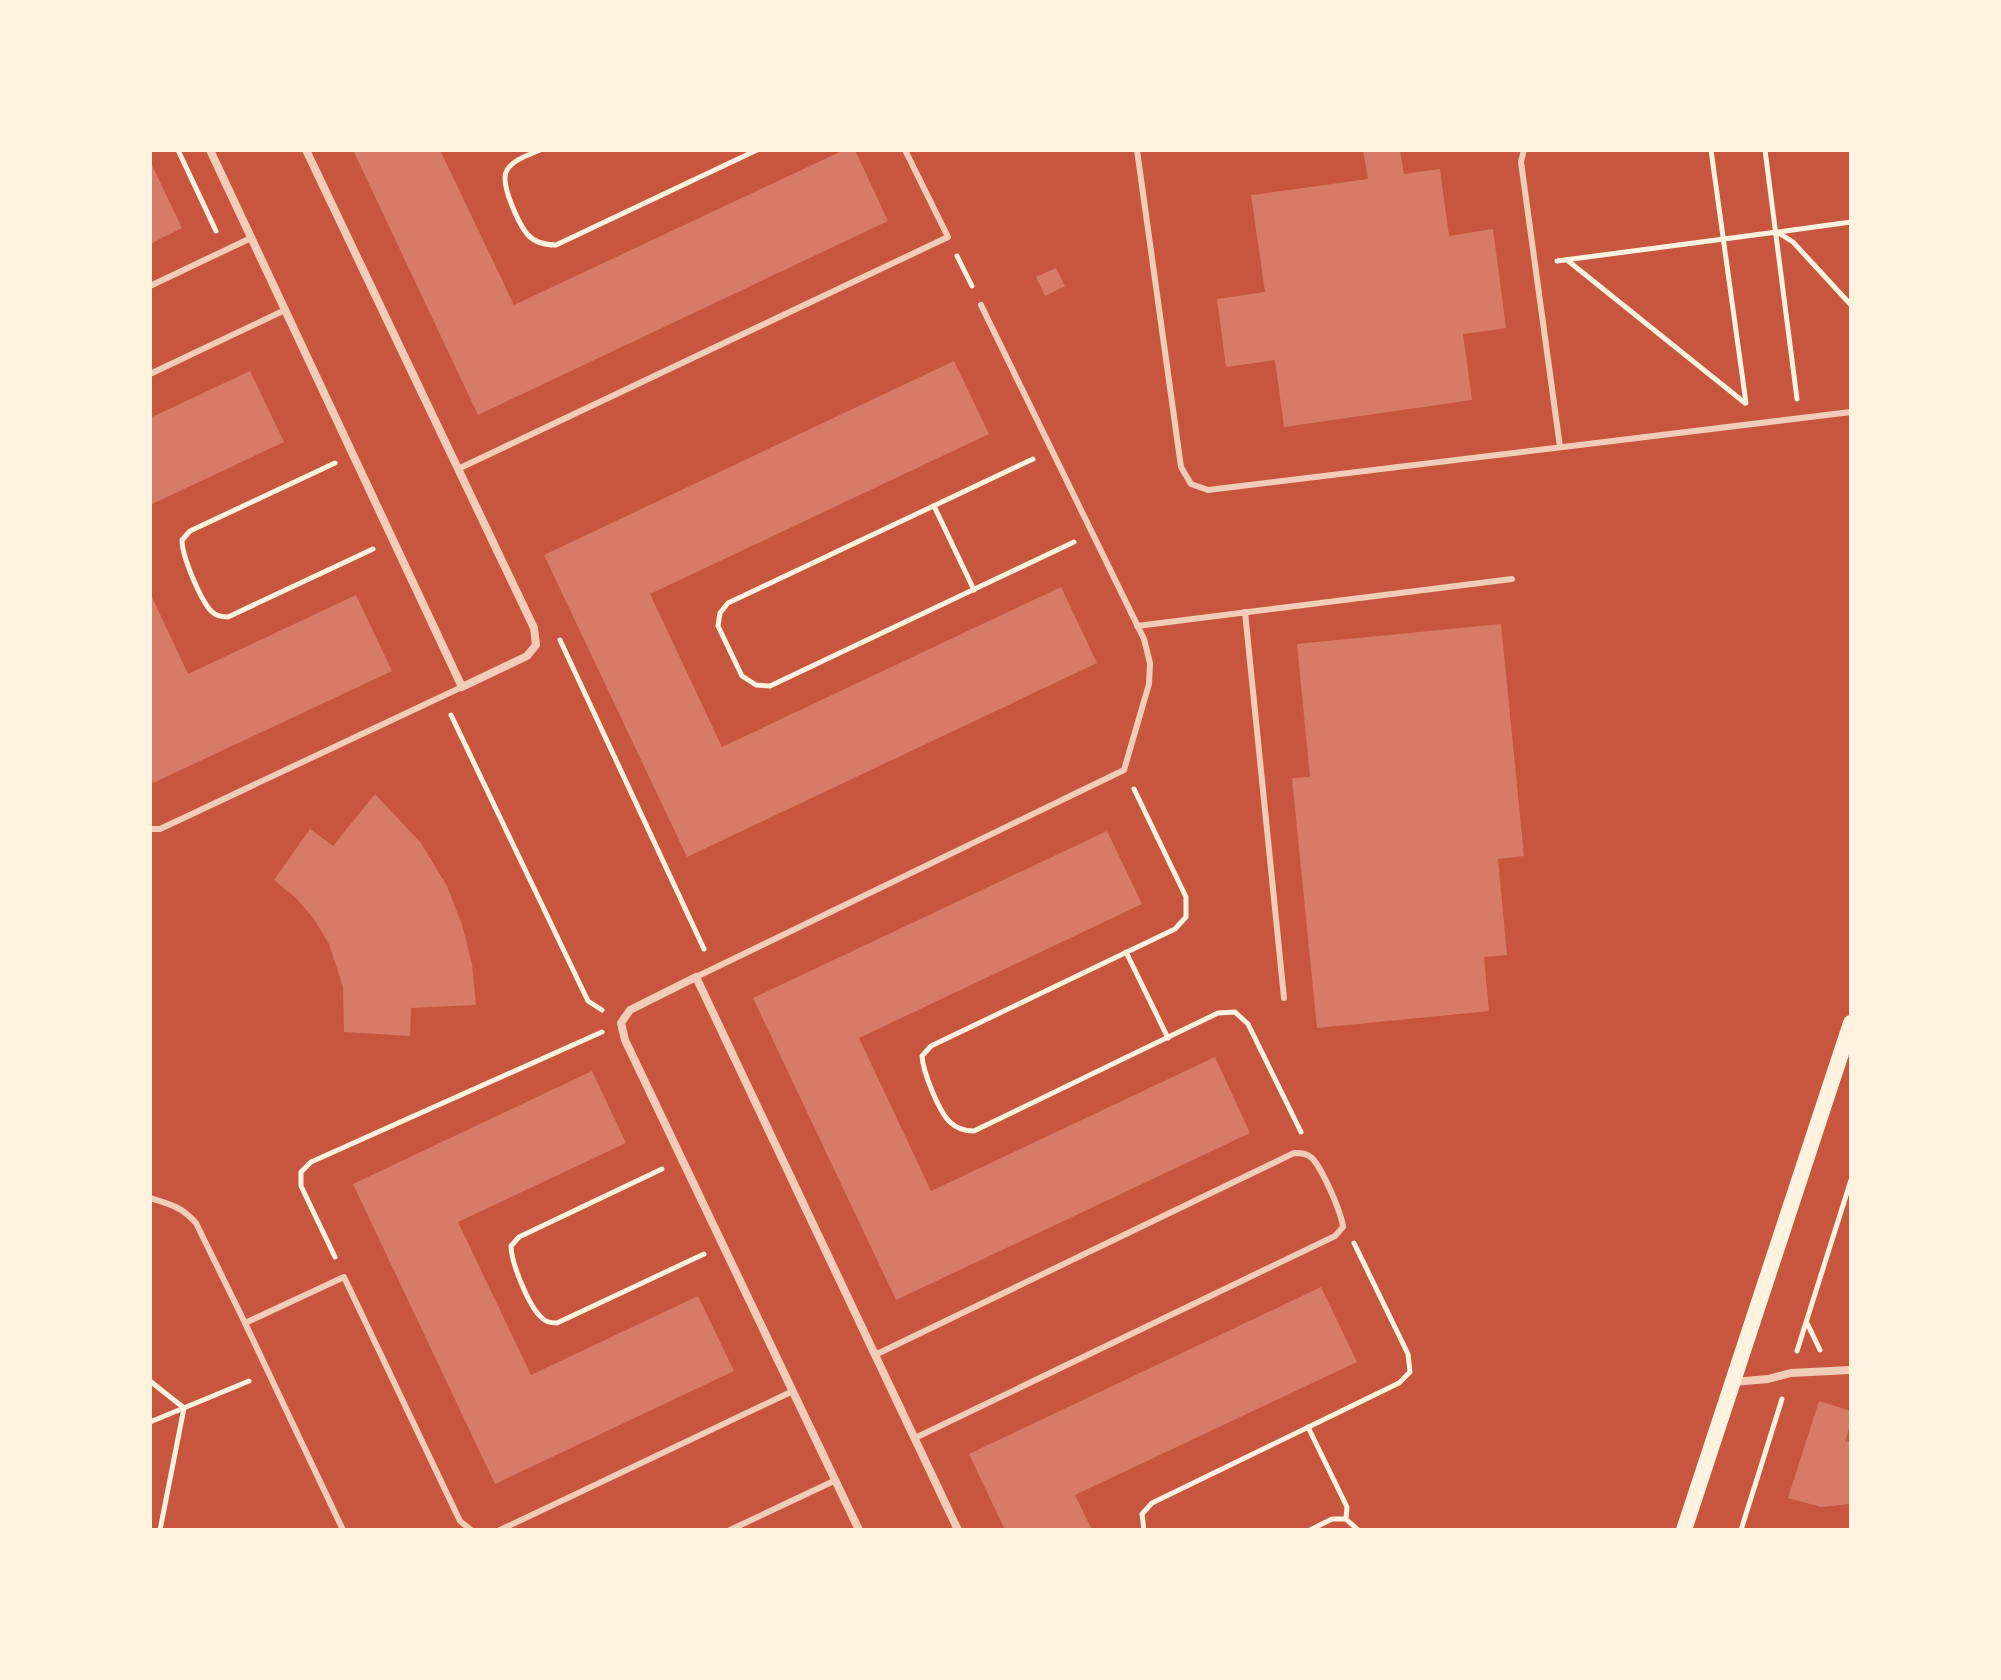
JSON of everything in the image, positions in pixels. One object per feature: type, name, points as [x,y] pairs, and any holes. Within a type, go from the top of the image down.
[{"type":"main road","points":[[1684,1530],[1851,1023]]},
{"type":"street","points":[[210,150],[462,687],[527,656],[536,645],[534,628],[306,150]]},
{"type":"street","points":[[859,1530],[625,1040],[621,1023],[630,1010],[696,977],[958,1530]]},
{"type":"street","points":[[1733,1382],[1768,1379],[1791,1373],[1851,1370]]},
{"type":"lane","points":[[458,469],[948,237],[905,150]]},
{"type":"lane","points":[[1137,150],[1181,467],[1191,484],[1208,490],[1851,412]]},
{"type":"lane","points":[[1524,150],[1521,162],[1560,447]]},
{"type":"lane","points":[[150,286],[251,238]]},
{"type":"lane","points":[[696,977],[1124,770],[1149,684],[1150,663],[1137,626],[981,305]]},
{"type":"lane","points":[[150,374],[285,310]]},
{"type":"lane","points":[[1137,626],[1512,579]]},
{"type":"lane","points":[[1245,612],[1284,998]]},
{"type":"lane","points":[[150,829],[160,829],[462,687]]},
{"type":"lane","points":[[875,1355],[1294,1153],[1305,1153],[1314,1160],[1341,1217],[1343,1227],[1335,1236],[915,1438]]},
{"type":"lane","points":[[150,1198],[173,1203],[186,1211],[196,1223],[343,1530]]},
{"type":"lane","points":[[245,1323],[344,1277],[460,1521],[471,1530]]},
{"type":"lane","points":[[500,1530],[793,1391]]},
{"type":"lane","points":[[730,1530],[836,1480]]},
{"type":"path","points":[[178,150],[225,250]]},
{"type":"path","points":[[540,150],[514,162],[505,172],[503,185],[528,235],[542,244],[556,245],[757,150]]},
{"type":"path","points":[[1711,150],[1749,424]]},
{"type":"path","points":[[1765,150],[1799,418]]},
{"type":"path","points":[[1535,264],[1851,222]]},
{"type":"path","points":[[1777,232],[1793,242],[1851,305]]},
{"type":"path","points":[[948,237],[981,305]]},
{"type":"path","points":[[1567,260],[1746,404]]},
{"type":"path","points":[[1052,450],[728,603],[720,613],[718,626],[742,676],[756,685],[770,686],[1093,534]]},
{"type":"path","points":[[353,454],[190,531],[182,540],[182,552],[209,609],[218,617],[228,617],[392,540]]},
{"type":"path","points":[[934,506],[974,590]]},
{"type":"path","points":[[527,656],[561,640],[713,968]]},
{"type":"path","points":[[442,696],[588,1001],[621,1023]]},
{"type":"path","points":[[1124,770],[1186,897],[1186,917],[1175,929],[931,1046],[922,1056],[922,1069],[948,1121],[962,1130],[974,1131],[1218,1013],[1235,1012],[1248,1024],[1301,1132],[1305,1153]]},
{"type":"path","points":[[1126,952],[1168,1038]]},
{"type":"path","points":[[344,1277],[301,1186],[301,1172],[311,1162],[621,1023]]},
{"type":"path","points":[[682,1160],[519,1237],[511,1246],[511,1258],[538,1315],[548,1323],[557,1323],[723,1245]]},
{"type":"path","points":[[1144,1530],[1142,1514],[1152,1503],[1399,1383],[1410,1372],[1408,1354],[1353,1241],[1343,1227]]},
{"type":"path","points":[[150,1422],[268,1373]]},
{"type":"path","points":[[150,1381],[184,1408]]},
{"type":"path","points":[[160,1530],[184,1408]]},
{"type":"path","points":[[1308,1427],[1347,1507],[1346,1519]]},
{"type":"path","points":[[1310,1530],[1332,1519],[1346,1519],[1358,1530]]},
{"type":"building","points":[[353,150],[446,150],[441,152],[514,305],[844,150],[855,150],[888,221],[478,415]]},
{"type":"building","points":[[1363,150],[1400,150],[1404,174],[1440,169],[1449,236],[1493,229],[1506,328],[1463,334],[1472,400],[1284,427],[1275,360],[1226,367],[1217,299],[1265,292],[1251,195],[1368,179]]},
{"type":"building","points":[[150,161],[182,228],[150,244]]},
{"type":"building","points":[[1056,268],[1065,286],[1045,296],[1036,277]]},
{"type":"building","points":[[954,361],[989,434],[650,594],[722,747],[1061,587],[1097,663],[687,857],[544,555]]},
{"type":"building","points":[[250,371],[284,442],[150,505],[150,418]]},
{"type":"building","points":[[150,593],[188,674],[356,595],[392,671],[153,783],[150,776]]},
{"type":"building","points":[[1501,624],[1524,856],[1498,859],[1507,955],[1484,957],[1489,1011],[1317,1028],[1292,778],[1310,777],[1297,644]]},
{"type":"building","points":[[375,794],[421,843],[447,886],[472,964],[476,1005],[411,1008],[410,1036],[344,1032],[343,987],[329,944],[296,898],[274,880],[310,829],[333,846]]},
{"type":"building","points":[[1107,831],[1142,904],[859,1038],[931,1191],[1215,1057],[1250,1133],[896,1300],[753,998]]},
{"type":"building","points":[[592,1071],[626,1143],[458,1222],[531,1375],[698,1296],[734,1371],[495,1484],[353,1184]]},
{"type":"building","points":[[1321,1287],[1357,1362],[1075,1495],[1092,1530],[1005,1530],[969,1454]]},
{"type":"building","points":[[1819,1401],[1851,1411],[1845,1442],[1851,1441],[1851,1504],[1821,1507],[1788,1498]]}]
